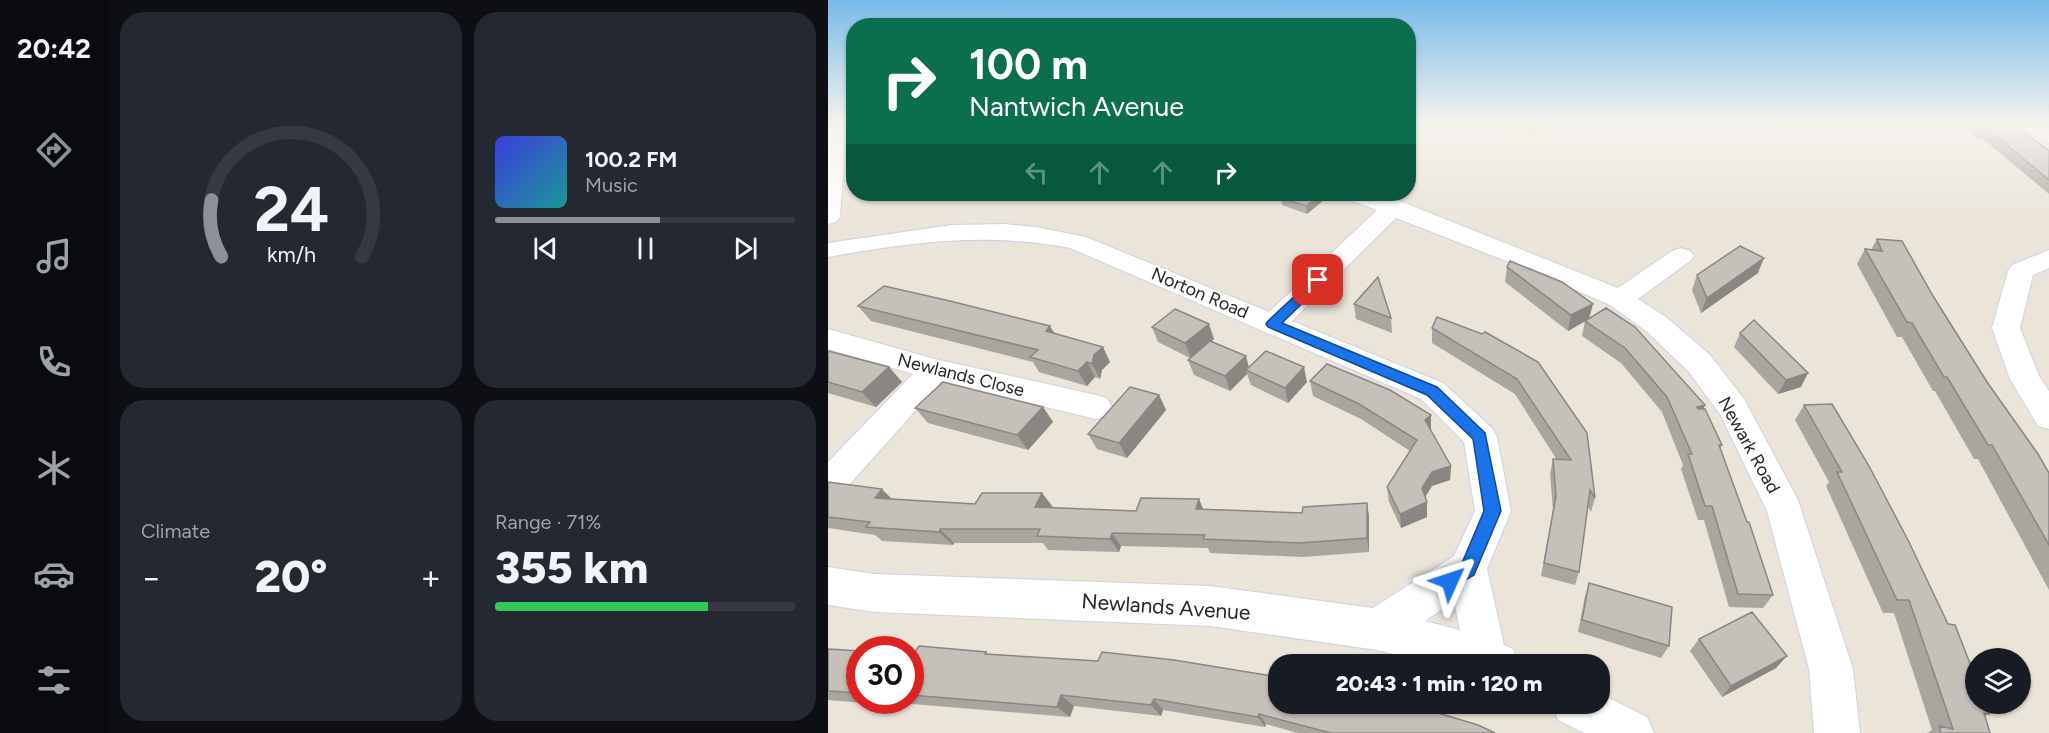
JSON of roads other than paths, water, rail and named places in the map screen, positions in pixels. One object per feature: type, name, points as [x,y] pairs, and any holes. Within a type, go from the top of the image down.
[{"type":"street","points":[[828,217],[833,158]]},
{"type":"street","name":"Newark Road","points":[[1376,201],[1620,299],[1656,324],[1699,363],[1733,408],[1785,511],[1831,669],[1837,733]]},
{"type":"street","points":[[1273,324],[1394,207]]},
{"type":"street","name":"Norton Road","points":[[828,250],[909,236],[994,231],[1036,234],[1077,242],[1432,391],[1480,437],[1493,511],[1468,569]]},
{"type":"street","points":[[1620,299],[1681,256]]},
{"type":"street","points":[[2049,258],[2021,271],[2006,328],[2025,379],[2049,417]]},
{"type":"street","name":"Newlands Close","points":[[828,339],[935,370],[1096,407]]},
{"type":"street","points":[[828,485],[935,370]]},
{"type":"street","points":[[1377,629],[1468,569],[1490,654]]},
{"type":"street","name":"Newlands Avenue","points":[[828,586],[875,593],[1210,606],[1377,629],[1467,654]]},
{"type":"street","points":[[1594,714],[1631,733]]}]
